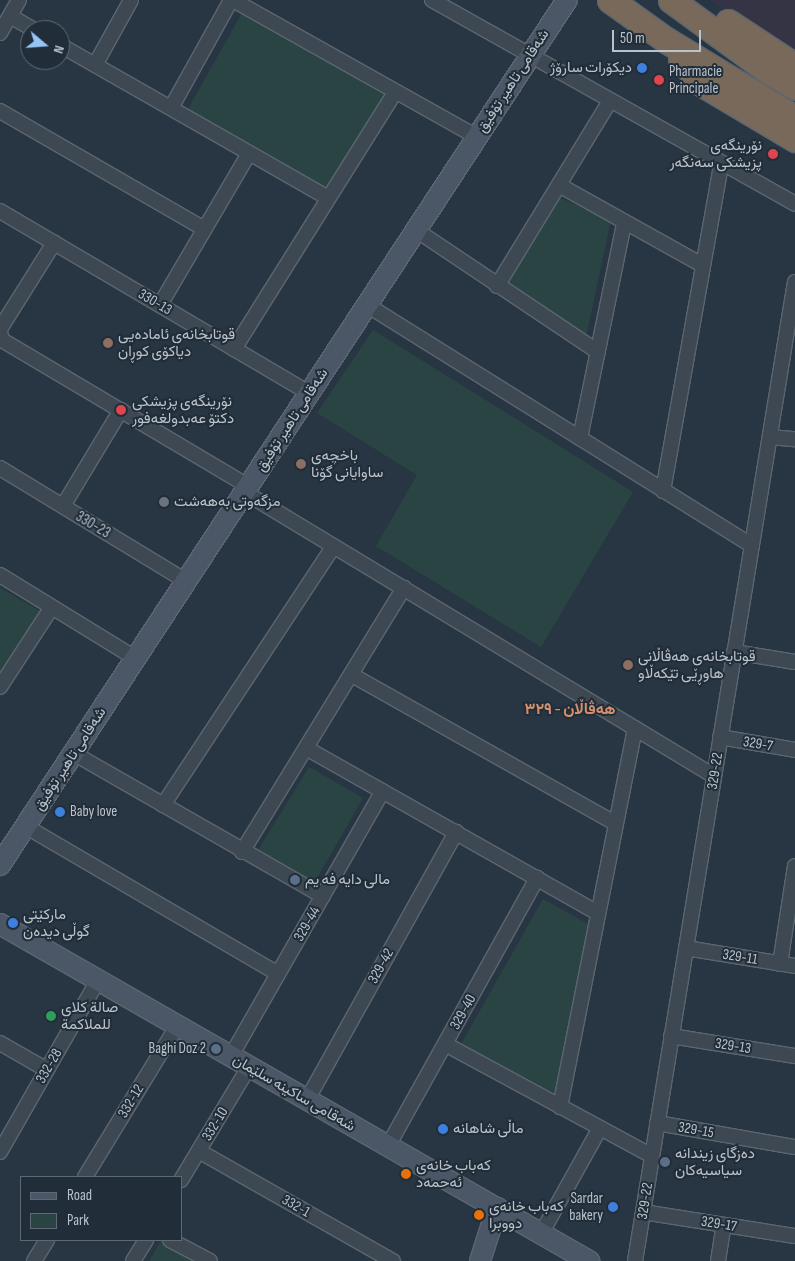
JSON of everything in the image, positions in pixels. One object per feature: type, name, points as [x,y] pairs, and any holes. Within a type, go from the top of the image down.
[{"type":"highway","points":[[610,0],[666,40],[795,118]]},
{"type":"highway","points":[[680,6],[725,21],[795,66]]},
{"type":"highway","points":[[680,6],[771,73],[795,87]]},
{"type":"highway","points":[[666,40],[682,62],[704,85],[795,139]]},
{"type":"street","points":[[0,33],[19,0]]},
{"type":"street","points":[[95,65],[131,0]]},
{"type":"street","points":[[171,108],[232,0],[477,137]]},
{"type":"street","points":[[432,0],[795,204]]},
{"type":"street","name":"شەقامی تاهیر تۆفیق","points":[[0,865],[567,0]]},
{"type":"street","points":[[10,16],[20,22]]},
{"type":"street","points":[[70,51],[328,198]]},
{"type":"street","points":[[234,349],[395,92]]},
{"type":"street","points":[[497,286],[610,101]]},
{"type":"street","points":[[0,111],[204,229]]},
{"type":"street","points":[[160,305],[249,153]]},
{"type":"street","points":[[664,491],[721,164]]},
{"type":"street","points":[[559,185],[702,265]]},
{"type":"street","name":"330-13","points":[[0,211],[309,393]]},
{"type":"street","points":[[580,438],[624,223]]},
{"type":"street","points":[[416,230],[598,352]]},
{"type":"street","points":[[54,243],[0,330],[2,340],[121,410],[334,546],[714,776]]},
{"type":"street","name":"329-22","points":[[635,1261],[795,282]]},
{"type":"street","points":[[367,305],[752,546]]},
{"type":"street","points":[[63,506],[121,410]]},
{"type":"street","points":[[770,437],[795,440]]},
{"type":"street","name":"330-23","points":[[0,468],[186,580]]},
{"type":"street","points":[[163,805],[334,546]]},
{"type":"street","points":[[0,575],[135,658]]},
{"type":"street","points":[[242,852],[404,588]]},
{"type":"street","points":[[0,686],[52,607]]},
{"type":"street","points":[[734,652],[795,662]]},
{"type":"street","points":[[352,675],[615,823]]},
{"type":"street","points":[[560,1107],[635,728]]},
{"type":"street","name":"329-7","points":[[720,737],[795,750]]},
{"type":"street","points":[[306,748],[598,913]]},
{"type":"street","points":[[73,753],[242,852],[323,896]]},
{"type":"street","name":"329-44","points":[[231,1056],[383,791]]},
{"type":"street","points":[[25,826],[278,974]]},
{"type":"street","name":"329-42","points":[[307,1100],[456,832]]},
{"type":"street","points":[[780,964],[795,866]]},
{"type":"street","name":"329-40","points":[[388,1146],[537,878]]},
{"type":"street","name":"شەقامی ساکینە سلێمان","points":[[0,924],[589,1261]]},
{"type":"street","name":"329-11","points":[[686,948],[795,966]]},
{"type":"street","name":"332-28","points":[[1,1149],[98,980]]},
{"type":"street","name":"332-12","points":[[86,1176],[177,1026]]},
{"type":"street","name":"329-13","points":[[671,1036],[795,1056]]},
{"type":"street","points":[[0,1044],[47,1070]]},
{"type":"street","points":[[444,1044],[652,1156]]},
{"type":"street","name":"332-10","points":[[182,1178],[249,1067]]},
{"type":"street","name":"329-15","points":[[657,1123],[795,1147]]},
{"type":"street","points":[[541,1234],[600,1128]]},
{"type":"street","name":"332-1","points":[[199,1151],[394,1261]]},
{"type":"street","points":[[480,1261],[497,1208]]},
{"type":"street","name":"329-17","points":[[643,1212],[795,1236]]},
{"type":"street","points":[[718,1261],[724,1225]]},
{"type":"street","points":[[34,1261],[46,1241]]},
{"type":"street","points":[[133,1261],[145,1241]]},
{"type":"street","points":[[172,1241],[210,1261]]},
{"type":"shaded area","points":[[710,0],[795,0],[795,54]]},
{"type":"green space","points":[[244,9],[390,93],[329,191],[187,111]]},
{"type":"green space","points":[[558,197],[611,220],[586,337],[502,283]]},
{"type":"green space","points":[[373,330],[633,492],[541,647],[376,546],[417,475],[317,413]]},
{"type":"green space","points":[[0,588],[40,611],[0,678]]},
{"type":"green space","points":[[309,767],[363,798],[315,882],[257,852]]},
{"type":"green space","points":[[543,899],[588,924],[562,1097],[461,1044]]},
{"type":"green space","points":[[161,1241],[197,1261],[149,1261]]},
{"type":"place","name":"دیکۆرات سارۆژ","points":[[642,68]]},
{"type":"place","name":"Pharmacie Principale","points":[[659,80]]},
{"type":"place","name":"نۆرینگەی پزیشکی سەنگەر","points":[[773,154]]},
{"type":"place","name":"قوتابخانەی ئامادەیی دیاکۆی کوڕان","points":[[108,343]]},
{"type":"place","name":"نۆرینگەی پزیشکی دکتۆ عەبدولغەفور","points":[[121,410]]},
{"type":"place","name":"باخچەی ساوایانی گۆنا","points":[[301,464]]},
{"type":"place","name":"مزگەوتی بەهەشت","points":[[164,502]]},
{"type":"place","name":"قوتابخانەی هەڤاڵانی هاوڕێی تێکەڵاو","points":[[628,665]]},
{"type":"place","name":"Baby love","points":[[60,812]]},
{"type":"place","name":"مالى دايه فه يم","points":[[295,880]]},
{"type":"place","name":"مارکێتی گوڵی دیدەن","points":[[13,923]]},
{"type":"place","name":"صالة كلاي للملاكمة","points":[[51,1016]]},
{"type":"place","name":"Baghi Doz 2","points":[[216,1049]]},
{"type":"place","name":"ماڵی شاھانە","points":[[443,1129]]},
{"type":"place","name":"دەزگای زیندانە سیاسیەکان","points":[[665,1162]]},
{"type":"place","name":"کەباب خانەی ئەحمەد","points":[[406,1174]]},
{"type":"place","name":"Sardar bakery","points":[[613,1207]]},
{"type":"place","name":"کەباب خانەی دووبرا","points":[[479,1215]]},
{"type":"district","name":"هەڤاڵان - ٣٢٩","points":[[570,710]]}]
